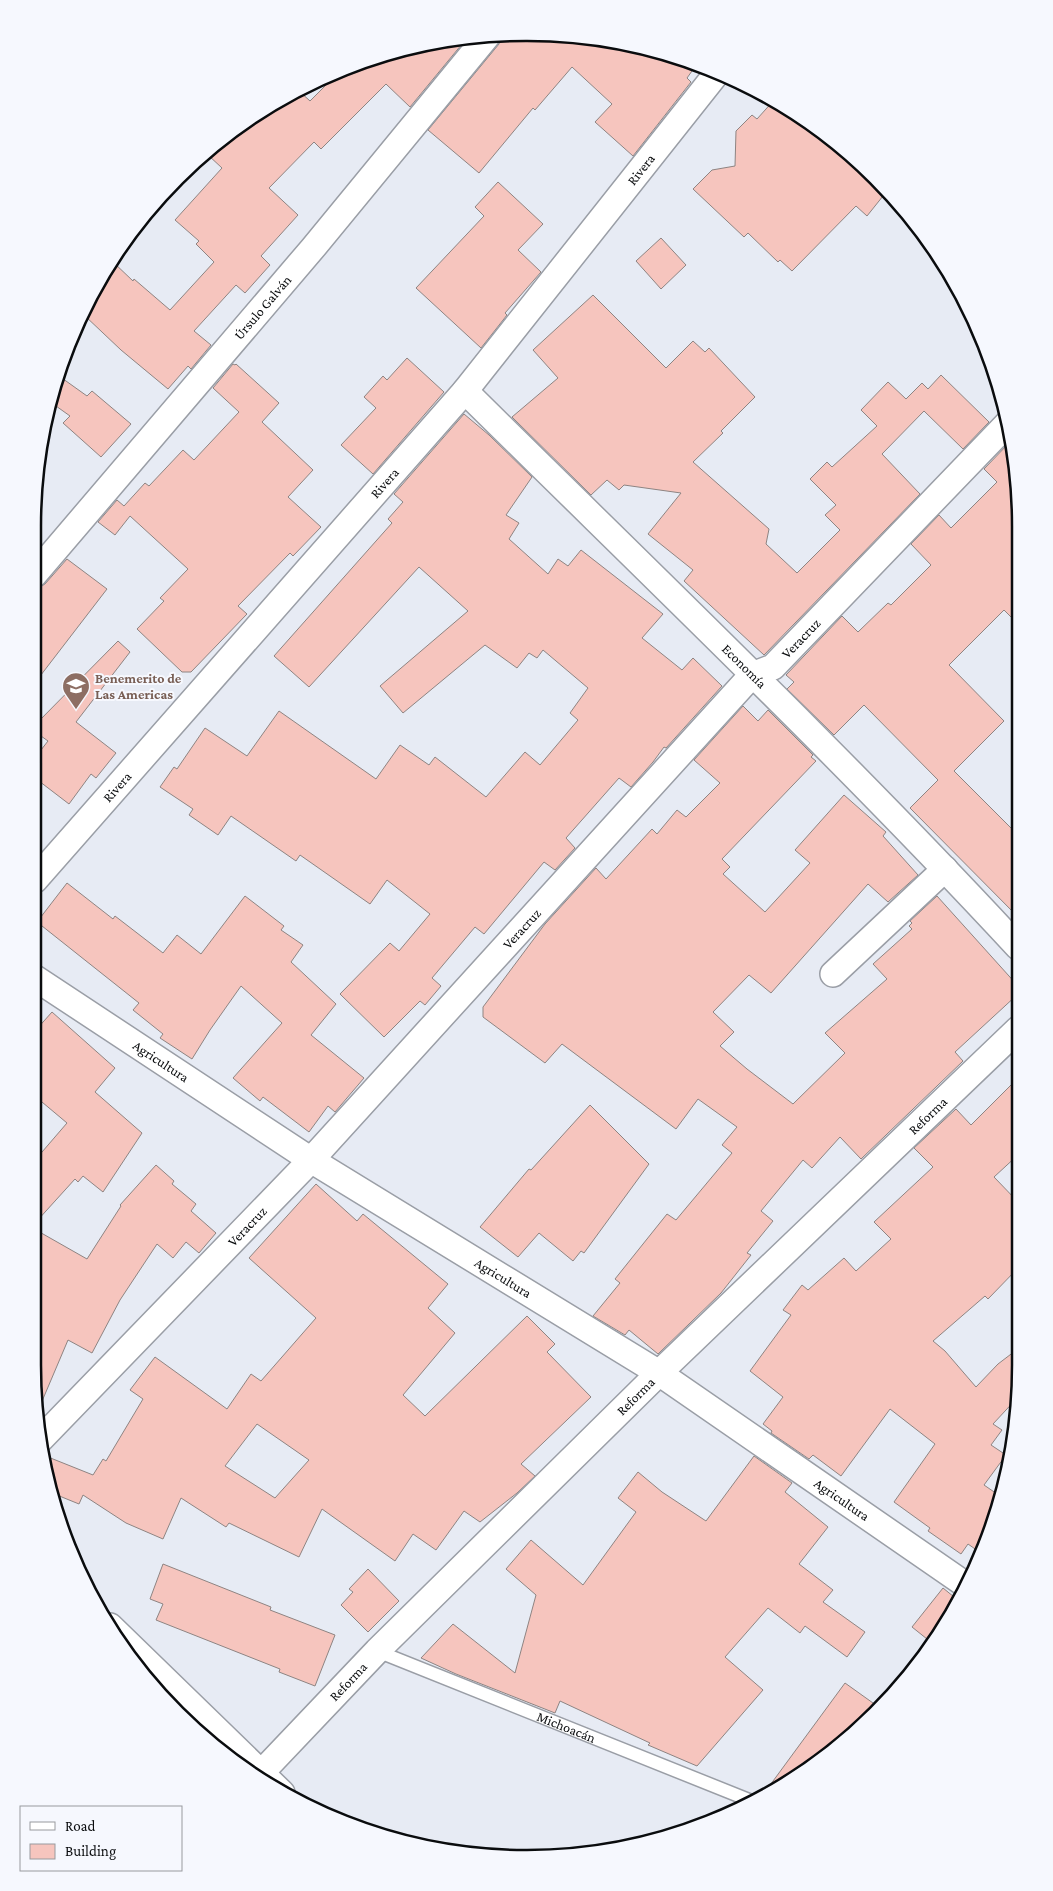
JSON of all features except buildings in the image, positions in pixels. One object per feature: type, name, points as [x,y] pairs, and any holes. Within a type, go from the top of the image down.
[{"type":"street","name":"Úrsulo Galván","points":[[41,567],[313,248],[481,43]]},
{"type":"street","name":"Rivera","points":[[41,873],[465,391],[713,78]]},
{"type":"street","name":"Economía","points":[[465,391],[752,674],[945,869],[1012,941]]},
{"type":"street","name":"Veracruz","points":[[46,1435],[311,1160],[752,674],[773,667],[1001,430]]},
{"type":"street","points":[[833,974],[945,869]]},
{"type":"street","name":"Agricultura","points":[[41,982],[311,1160],[659,1373],[961,1581]]},
{"type":"street","name":"Reforma","points":[[263,1771],[377,1651],[659,1373],[1012,1035]]},
{"type":"street","points":[[134,1649],[259,1770]]},
{"type":"lane","name":"Michoacán","points":[[377,1651],[744,1798]]},
{"type":"place","name":"Benemerito de Las Americas","points":[[76,710]]}]
